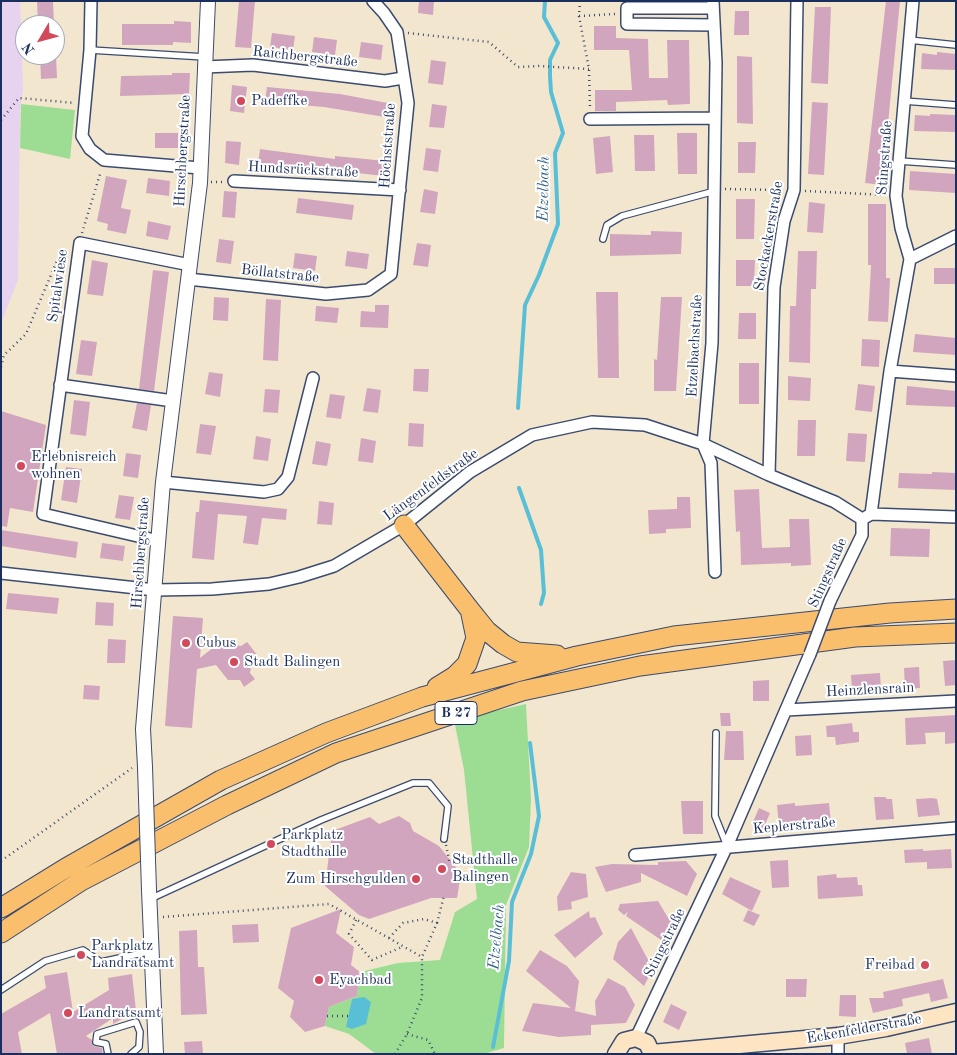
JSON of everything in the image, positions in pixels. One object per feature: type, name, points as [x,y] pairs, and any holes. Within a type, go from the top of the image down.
[{"type":"highway","points":[[404,525],[470,610],[487,630],[503,644],[518,652],[537,655],[577,656]]},
{"type":"highway","name":"B 27","points":[[1,908],[66,868],[221,780],[326,733],[422,697],[577,656],[674,636],[890,613],[956,609]]},
{"type":"highway","points":[[422,697],[455,676],[468,664],[476,638],[470,610]]},
{"type":"highway","name":"B 27","points":[[1,933],[81,881],[227,804],[336,753],[522,691],[640,666],[835,639],[956,632]]},
{"type":"main road","name":"Eckenfelderstraße","points":[[652,1053],[838,1036],[886,1028],[956,1012]]},
{"type":"main road","points":[[616,1054],[619,1045],[624,1041],[636,1038],[647,1043],[652,1053]]},
{"type":"street","points":[[90,1],[90,50],[82,136],[90,149],[104,160],[200,168]]},
{"type":"street","name":"Hirschbergstraße","points":[[156,1054],[143,730],[163,482],[200,183],[208,1]]},
{"type":"street","name":"Höchststraße","points":[[368,290],[391,274],[408,103],[397,32],[373,1]]},
{"type":"street","name":"Stockackerstraße","points":[[769,475],[774,286],[784,221],[794,190],[797,1]]},
{"type":"street","name":"Stingstraße","points":[[636,1038],[727,846],[810,654],[830,601],[862,535],[910,259],[901,228],[896,196],[913,1]]},
{"type":"street","name":"Etzelbachstraße","points":[[627,14],[627,8],[713,4],[715,191],[712,342],[703,444],[711,464],[715,572]]},
{"type":"street","points":[[627,14],[627,24],[714,25]]},
{"type":"street","name":"Raichbergstraße","points":[[205,62],[252,65],[385,81],[403,78]]},
{"type":"street","points":[[590,119],[715,118]]},
{"type":"street","name":"Hundsrückstraße","points":[[234,181],[400,190]]},
{"type":"street","points":[[910,259],[956,236]]},
{"type":"street","name":"Spitalwiese","points":[[159,541],[43,514],[76,261],[80,243],[190,265]]},
{"type":"street","name":"Böllatstraße","points":[[188,279],[326,294],[368,290]]},
{"type":"street","points":[[890,371],[956,376]]},
{"type":"street","points":[[163,482],[264,492],[278,489],[288,478],[313,378]]},
{"type":"street","points":[[60,385],[173,401]]},
{"type":"street","name":"Längenfeldstraße","points":[[1,574],[155,590],[250,586],[299,577],[334,566],[404,525],[470,472],[532,435],[592,422],[645,425],[703,444],[866,517]]},
{"type":"street","points":[[866,517],[956,517]]},
{"type":"street","name":"Heinzlensrain","points":[[786,710],[956,701]]},
{"type":"street","name":"Keplerstraße","points":[[635,856],[727,846],[956,828]]},
{"type":"street","points":[[838,1036],[838,1054]]},
{"type":"lane","points":[[909,40],[956,45]]},
{"type":"lane","points":[[90,50],[205,62]]},
{"type":"lane","points":[[904,101],[956,105]]},
{"type":"lane","points":[[899,161],[956,165]]},
{"type":"lane","points":[[602,240],[606,225],[622,216],[715,191]]},
{"type":"lane","points":[[716,734],[716,816],[727,846]]},
{"type":"lane","points":[[150,894],[413,783],[429,783],[448,806],[444,839]]},
{"type":"lane","points":[[1,990],[45,961],[83,950],[101,962],[152,951]]},
{"type":"lane","points":[[108,1054],[106,1044],[96,1042],[97,1034],[136,1022],[140,1032],[139,1047],[131,1054]]},
{"type":"path","points":[[580,1],[579,16],[589,69],[590,119]]},
{"type":"path","points":[[579,16],[627,14]]},
{"type":"path","points":[[397,32],[490,42],[518,67],[539,66],[589,69]]},
{"type":"path","points":[[1,120],[18,98],[84,104]]},
{"type":"path","points":[[80,243],[104,160]]},
{"type":"path","points":[[200,183],[234,181]]},
{"type":"path","points":[[1,367],[4,356],[26,334],[59,256],[76,261]]},
{"type":"path","points":[[1,861],[145,762]]},
{"type":"path","points":[[444,839],[450,864]]},
{"type":"path","points":[[395,1054],[407,1034],[422,998],[422,957],[437,923],[444,896]]},
{"type":"path","points":[[151,918],[329,904],[422,957]]},
{"type":"path","points":[[389,938],[403,923],[424,919],[437,923]]},
{"type":"path","points":[[356,920],[349,934],[372,960],[402,947]]},
{"type":"path","points":[[327,1016],[348,1016]]},
{"type":"path","points":[[407,1034],[428,1040],[435,1054]]},
{"type":"shaded area","points":[[1,1],[20,1],[20,15],[15,15],[15,65],[22,65],[23,88],[20,112],[18,280],[1,323]]},
{"type":"green space","points":[[21,104],[75,110],[70,159],[20,148]]},
{"type":"green space","points":[[526,704],[531,799],[529,847],[506,905],[504,1048],[483,1054],[376,1054],[349,1034],[325,1026],[329,1007],[357,996],[360,972],[398,963],[440,960],[455,912],[477,899],[464,770],[454,720]]},
{"type":"water","points":[[364,997],[371,1002],[366,1024],[352,1029],[346,1027],[352,999]]},
{"type":"building","points":[[37,1],[53,1],[54,15],[38,15]]},
{"type":"building","points":[[239,1],[255,1],[251,48],[235,47]]},
{"type":"building","points":[[419,1],[434,1],[433,15],[418,13]]},
{"type":"building","points":[[886,1],[900,1],[882,185],[865,183]]},
{"type":"building","points":[[815,7],[831,7],[828,84],[811,83]]},
{"type":"building","points":[[735,11],[749,11],[749,35],[734,35]]},
{"type":"building","points":[[174,21],[191,22],[191,43],[173,42],[173,45],[122,45],[122,24],[174,24]]},
{"type":"building","points":[[594,26],[616,26],[616,38],[648,39],[649,78],[668,78],[667,40],[689,40],[690,104],[668,105],[667,100],[616,102],[616,111],[595,111],[595,90],[632,90],[629,50],[594,50]]},
{"type":"building","points":[[272,33],[295,36],[293,50],[270,47]]},
{"type":"building","points":[[314,37],[337,40],[335,55],[312,52]]},
{"type":"building","points":[[361,42],[383,45],[381,60],[359,57]]},
{"type":"building","points":[[937,52],[956,54],[956,70],[921,69],[922,53],[937,55]]},
{"type":"building","points":[[737,56],[752,57],[753,124],[737,123]]},
{"type":"building","points":[[431,60],[446,62],[443,85],[428,83]]},
{"type":"building","points":[[40,65],[56,65],[57,78],[41,79]]},
{"type":"building","points":[[172,73],[190,73],[189,94],[120,96],[121,76],[172,75]]},
{"type":"building","points":[[232,85],[247,87],[244,113],[230,111]]},
{"type":"building","points":[[267,87],[340,94],[393,104],[391,118],[324,107],[265,102]]},
{"type":"building","points":[[812,102],[828,103],[824,175],[808,174]]},
{"type":"building","points":[[432,104],[447,106],[444,128],[429,127]]},
{"type":"building","points":[[930,114],[956,115],[956,132],[914,131],[915,115],[930,116]]},
{"type":"building","points":[[155,133],[178,133],[178,148],[155,148]]},
{"type":"building","points":[[677,133],[697,133],[697,174],[678,174]]},
{"type":"building","points":[[634,135],[654,135],[655,171],[635,171]]},
{"type":"building","points":[[610,136],[613,172],[596,174],[593,138]]},
{"type":"building","points":[[226,141],[241,142],[239,165],[225,163]]},
{"type":"building","points":[[738,142],[756,142],[755,173],[738,173]]},
{"type":"building","points":[[426,148],[441,150],[438,172],[423,170]]},
{"type":"building","points":[[260,149],[335,159],[335,156],[386,161],[384,176],[320,169],[319,172],[258,164]]},
{"type":"building","points":[[910,171],[956,174],[956,193],[909,190]]},
{"type":"building","points":[[106,176],[127,180],[121,208],[131,210],[126,234],[107,230],[108,224],[97,221]]},
{"type":"building","points":[[148,178],[170,181],[169,196],[146,193]]},
{"type":"building","points":[[424,189],[438,192],[435,214],[420,212]]},
{"type":"building","points":[[224,191],[237,192],[235,218],[222,217]]},
{"type":"building","points":[[298,198],[354,205],[352,220],[296,213]]},
{"type":"building","points":[[736,199],[755,199],[754,239],[736,239]]},
{"type":"building","points":[[809,202],[825,204],[823,233],[807,232]]},
{"type":"building","points":[[868,204],[886,204],[886,278],[890,278],[888,322],[868,321],[871,265],[868,265]]},
{"type":"building","points":[[148,221],[171,226],[168,240],[146,236]]},
{"type":"building","points":[[651,231],[682,232],[681,254],[610,256],[610,234],[651,235]]},
{"type":"building","points":[[219,239],[234,241],[231,264],[216,262]]},
{"type":"building","points":[[417,243],[431,245],[428,267],[413,265]]},
{"type":"building","points":[[347,251],[369,254],[367,269],[345,266]]},
{"type":"building","points":[[798,251],[817,251],[816,289],[811,289],[810,363],[789,362],[790,306],[796,306]]},
{"type":"building","points":[[295,253],[317,256],[315,271],[293,268]]},
{"type":"building","points":[[92,260],[108,263],[103,296],[87,294]]},
{"type":"building","points":[[736,260],[755,260],[754,286],[736,286]]},
{"type":"building","points":[[934,268],[956,268],[956,284],[934,284]]},
{"type":"building","points":[[153,270],[169,272],[154,391],[139,389]]},
{"type":"building","points":[[596,292],[618,292],[619,378],[598,378]]},
{"type":"building","points":[[214,297],[229,298],[228,321],[213,320]]},
{"type":"building","points":[[661,297],[682,297],[676,391],[654,391],[654,359],[657,360]]},
{"type":"building","points":[[266,299],[281,300],[278,361],[263,360]]},
{"type":"building","points":[[375,305],[389,305],[388,328],[360,327],[361,311],[375,312]]},
{"type":"building","points":[[316,306],[339,308],[337,323],[315,321]]},
{"type":"building","points":[[739,313],[756,313],[756,339],[738,339]]},
{"type":"building","points":[[915,334],[956,338],[956,355],[913,352]]},
{"type":"building","points":[[862,339],[880,340],[879,367],[861,366]]},
{"type":"building","points":[[81,340],[97,342],[92,376],[76,374]]},
{"type":"building","points":[[739,363],[759,363],[759,404],[739,404]]},
{"type":"building","points":[[414,369],[429,369],[428,392],[413,391]]},
{"type":"building","points":[[209,372],[223,374],[220,397],[205,394]]},
{"type":"building","points":[[788,376],[811,378],[810,401],[788,400]]},
{"type":"building","points":[[858,384],[875,386],[872,412],[855,410]]},
{"type":"building","points":[[907,386],[956,391],[956,407],[906,405]]},
{"type":"building","points":[[367,388],[381,390],[378,413],[363,411]]},
{"type":"building","points":[[265,389],[280,390],[278,413],[263,412]]},
{"type":"building","points":[[330,394],[345,396],[341,419],[326,417]]},
{"type":"building","points":[[74,400],[90,402],[86,436],[70,434]]},
{"type":"building","points":[[137,403],[151,405],[147,431],[132,428]]},
{"type":"building","name":"Erlebnisreich wohnen","points":[[1,411],[46,425],[33,512],[10,508],[7,527],[1,526]]},
{"type":"building","points":[[798,420],[816,420],[815,456],[797,456]]},
{"type":"building","points":[[409,423],[424,424],[423,447],[408,446]]},
{"type":"building","points":[[200,424],[216,426],[211,455],[196,453]]},
{"type":"building","points":[[848,433],[867,434],[865,462],[846,461]]},
{"type":"building","points":[[256,436],[271,439],[268,461],[253,459]]},
{"type":"building","points":[[361,438],[376,441],[373,463],[358,461]]},
{"type":"building","points":[[316,441],[331,444],[327,466],[312,464]]},
{"type":"building","points":[[126,453],[141,455],[138,478],[123,476]]},
{"type":"building","points":[[66,467],[82,469],[77,503],[61,500]]},
{"type":"building","points":[[932,472],[956,473],[956,490],[898,488],[899,473],[932,474]]},
{"type":"building","points":[[759,489],[762,548],[790,547],[789,519],[809,519],[811,565],[791,566],[791,563],[741,565],[740,531],[736,532],[734,490]]},
{"type":"building","points":[[119,495],[134,497],[130,520],[115,518]]},
{"type":"building","points":[[677,497],[690,497],[691,528],[666,529],[666,533],[649,534],[648,510],[677,509]]},
{"type":"building","points":[[200,500],[287,509],[286,520],[262,518],[258,545],[243,543],[247,516],[218,514],[214,560],[192,558],[196,512],[199,512]]},
{"type":"building","points":[[319,501],[334,503],[332,525],[317,524]]},
{"type":"building","points":[[891,528],[930,529],[929,557],[890,556]]},
{"type":"building","points":[[1,530],[78,542],[76,558],[1,546]]},
{"type":"building","points":[[102,543],[125,546],[123,561],[100,558]]},
{"type":"building","points":[[8,593],[59,598],[57,614],[6,609]]},
{"type":"building","points":[[96,602],[114,603],[113,626],[95,625]]},
{"type":"building","points":[[173,616],[203,618],[200,658],[224,639],[228,644],[241,646],[247,642],[258,656],[252,661],[250,673],[255,679],[244,687],[240,680],[228,680],[216,665],[197,669],[192,728],[165,726]]},
{"type":"building","points":[[108,639],[126,640],[125,663],[107,663]]},
{"type":"building","points":[[956,660],[956,685],[945,686],[943,661]]},
{"type":"building","points":[[919,667],[920,688],[905,689],[904,668]]},
{"type":"building","points":[[880,673],[881,690],[852,691],[851,675]]},
{"type":"building","points":[[769,680],[769,701],[753,701],[753,681]]},
{"type":"building","points":[[84,685],[100,686],[99,700],[83,699]]},
{"type":"building","points":[[720,713],[730,713],[731,726],[721,726]]},
{"type":"building","points":[[956,715],[956,743],[945,744],[945,732],[925,733],[926,744],[906,745],[905,718]]},
{"type":"building","points":[[852,723],[853,732],[859,732],[859,742],[836,745],[835,737],[827,737],[826,726]]},
{"type":"building","points":[[726,731],[743,731],[744,760],[724,760]]},
{"type":"building","points":[[811,735],[812,755],[796,756],[795,736]]},
{"type":"building","points":[[874,797],[892,799],[894,819],[876,820]]},
{"type":"building","points":[[916,799],[937,799],[940,815],[918,817]]},
{"type":"building","points":[[681,801],[703,801],[703,834],[683,834]]},
{"type":"building","points":[[795,803],[795,806],[829,803],[831,823],[779,827],[777,805]]},
{"type":"building","points":[[759,808],[770,813],[763,829],[752,824]]},
{"type":"building","points":[[399,816],[410,823],[413,831],[439,846],[461,874],[457,898],[431,898],[369,919],[359,915],[325,886],[332,831],[370,817],[379,824]]},
{"type":"building","points":[[923,849],[923,851],[951,849],[952,868],[927,869],[927,862],[905,863],[904,850]]},
{"type":"building","points":[[788,860],[789,887],[772,888],[770,861]]},
{"type":"building","points":[[686,861],[697,874],[687,896],[641,873],[641,882],[606,892],[595,867],[612,864],[658,865],[658,862]]},
{"type":"building","points":[[571,872],[586,874],[588,897],[571,902],[572,909],[558,911],[557,897]]},
{"type":"building","points":[[836,874],[837,878],[857,877],[858,885],[862,885],[863,896],[818,899],[817,876]]},
{"type":"building","points":[[730,877],[761,891],[752,911],[722,894]]},
{"type":"building","points":[[658,901],[673,926],[664,942],[626,916],[628,912],[624,915],[618,910],[620,904]]},
{"type":"building","name":"Eyachbad","points":[[341,909],[336,933],[354,947],[351,965],[360,972],[357,996],[329,1007],[325,1026],[305,1032],[290,1017],[294,1001],[278,988],[291,928]]},
{"type":"building","points":[[748,910],[760,915],[754,926],[743,921]]},
{"type":"building","points":[[589,911],[590,918],[595,917],[603,934],[575,958],[554,935]]},
{"type":"building","points":[[258,924],[259,942],[233,943],[232,925]]},
{"type":"building","points":[[631,928],[653,969],[644,986],[613,959],[618,942]]},
{"type":"building","points":[[197,930],[198,967],[204,967],[207,1014],[181,1015],[179,931]]},
{"type":"building","points":[[540,950],[567,966],[579,981],[575,1011],[596,1016],[595,1001],[608,978],[625,987],[635,1005],[626,1023],[591,1025],[591,1035],[559,1037],[522,1031],[533,1003],[571,1008],[526,971]]},
{"type":"building","name":"Landratsamt","points":[[67,972],[73,1012],[109,990],[108,978],[132,974],[136,1011],[113,1024],[113,1018],[86,1036],[92,1040],[93,1046],[102,1048],[103,1054],[57,1054],[50,1013],[18,1032],[22,1054],[1,1054],[1,1014],[46,988],[44,976]]},
{"type":"building","points":[[786,979],[807,979],[806,997],[786,997]]},
{"type":"building","points":[[943,979],[948,998],[931,1002],[929,993],[902,999],[903,1006],[873,1013],[869,998],[884,998],[883,992]]},
{"type":"building","points":[[840,995],[856,995],[856,1017],[839,1016]]},
{"type":"building","points":[[671,1004],[687,1012],[679,1030],[663,1022]]},
{"type":"building","points":[[929,1038],[932,1054],[907,1054],[905,1043]]},
{"type":"building","points":[[202,1041],[203,1054],[185,1054],[184,1042]]},
{"type":"waterway","name":"Etzelbach","points":[[518,408],[525,305],[539,275],[558,224],[555,153],[563,133],[551,92],[550,76],[550,60],[558,43],[544,17],[545,1]]},
{"type":"waterway","name":"Etzelbach","points":[[519,488],[541,550],[544,593],[541,604]]},
{"type":"waterway","name":"Etzelbach","points":[[493,1047],[509,961],[512,902],[531,854],[539,816],[530,743]]},
{"type":"place","name":"Padeffke","points":[[241,101]]},
{"type":"place","name":"Erlebnisreich wohnen","points":[[21,466]]},
{"type":"place","name":"Cubus","points":[[186,643]]},
{"type":"place","name":"Stadt Balingen","points":[[234,662]]},
{"type":"place","name":"Parkplatz Stadthalle","points":[[271,844]]},
{"type":"place","name":"Stadthalle Balingen","points":[[442,869]]},
{"type":"place","name":"Zum Hirschgulden","points":[[416,879]]},
{"type":"place","name":"Parkplatz Landratsamt","points":[[81,955]]},
{"type":"place","name":"Freibad","points":[[925,965]]},
{"type":"place","name":"Eyachbad","points":[[319,980]]},
{"type":"place","name":"Landratsamt","points":[[68,1013]]}]
